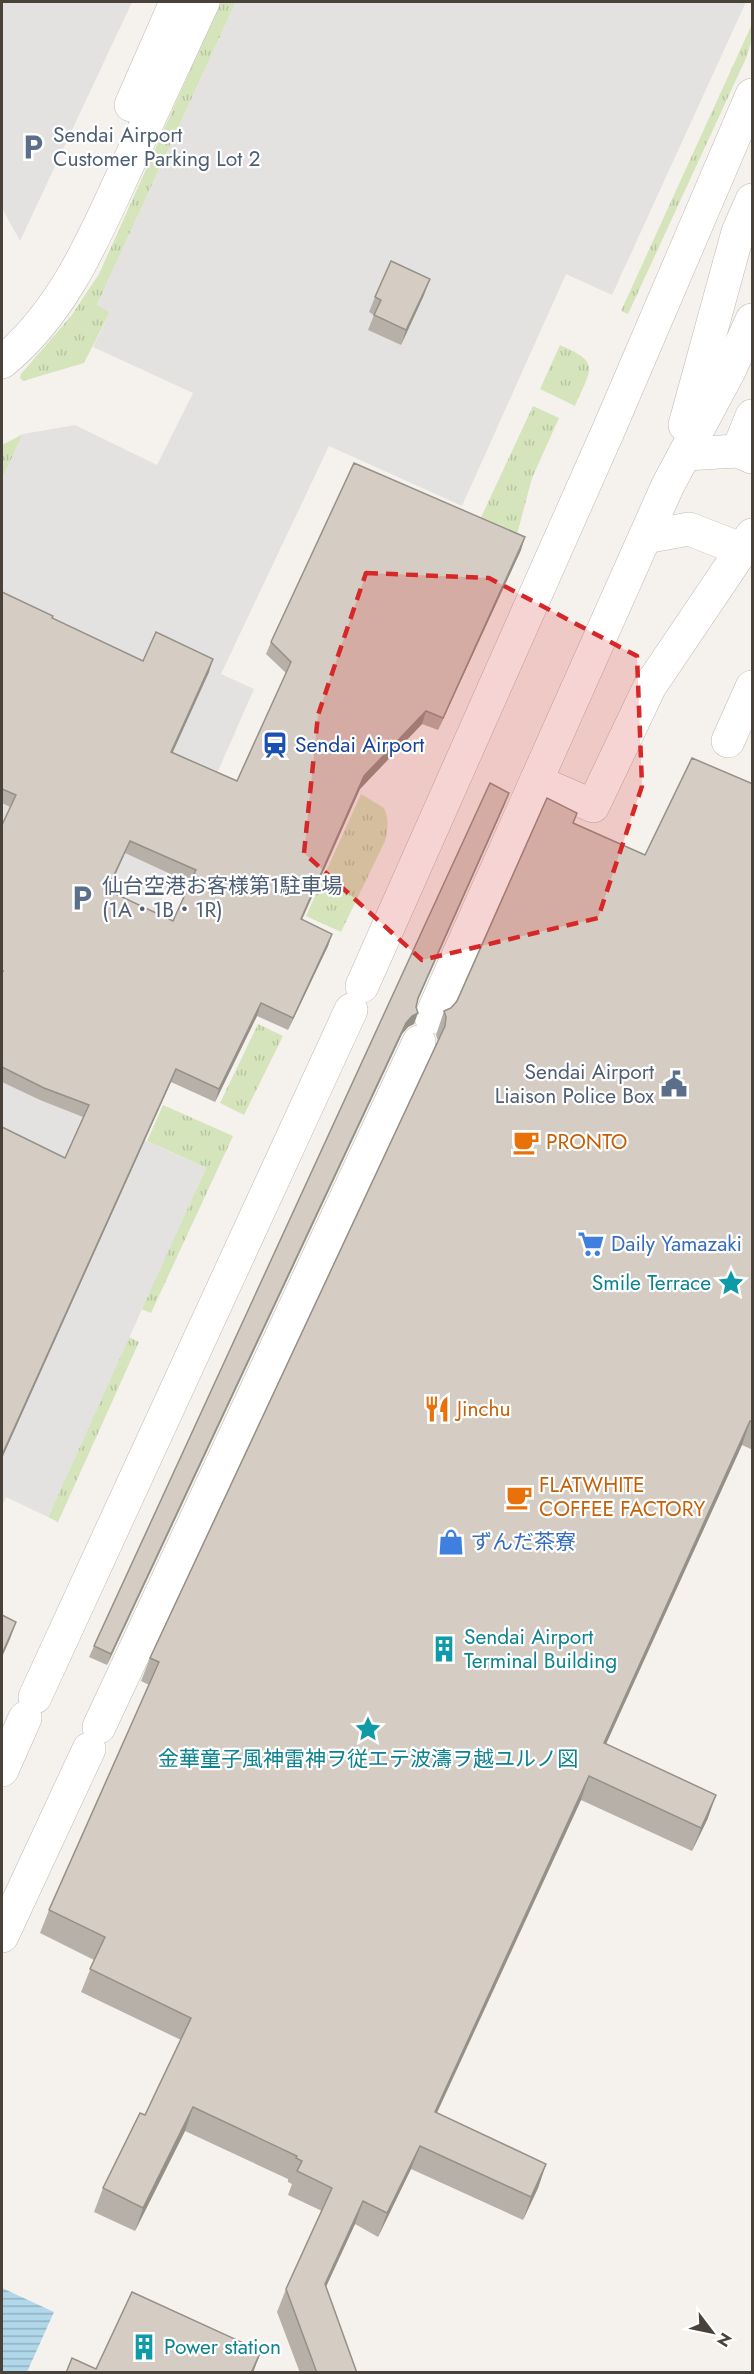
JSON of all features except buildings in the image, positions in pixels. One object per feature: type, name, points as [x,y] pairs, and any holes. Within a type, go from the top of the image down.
[{"type":"street","points":[[85,258],[112,151],[176,2]]},
{"type":"street","points":[[2,362],[31,335],[51,311],[85,258],[203,2]]},
{"type":"street","points":[[2,1770],[356,998],[604,440],[753,95]]},
{"type":"street","points":[[721,172],[753,131]]},
{"type":"street","points":[[668,485],[738,232],[753,200]]},
{"type":"street","points":[[2,1935],[425,1030],[668,485],[729,371],[753,320]]},
{"type":"street","points":[[685,454],[745,454],[753,416]]},
{"type":"street","points":[[536,782],[593,806],[650,686],[748,542],[689,529],[645,537]]},
{"type":"street","points":[[728,741],[753,687]]},
{"type":"highlighted area","points":[[366,573],[489,578],[637,656],[642,786],[598,918],[422,960],[304,853],[318,715]]},
{"type":"green space","points":[[221,2],[236,2],[97,305],[110,312],[84,363],[23,381],[20,378],[21,374],[71,316],[99,274]]},
{"type":"green space","points":[[752,24],[752,39],[747,56],[628,314],[621,311]]},
{"type":"green space","points":[[560,345],[582,357],[589,368],[575,406],[540,389]]},
{"type":"green space","points":[[533,406],[559,418],[532,478],[515,542],[477,526]]},
{"type":"green space","points":[[23,434],[2,479],[2,445]]},
{"type":"green space","points":[[361,794],[384,808],[387,832],[385,841],[341,932],[306,916]]},
{"type":"green space","points":[[258,1024],[283,1036],[244,1115],[220,1103]]},
{"type":"green space","points":[[163,1105],[233,1136],[151,1313],[141,1309],[206,1168],[147,1141]]},
{"type":"green space","points":[[129,1337],[139,1342],[58,1522],[48,1517]]},
{"type":"shaded area","name":"Sendai Airport Customer Parking Lot 2","points":[[2,2],[132,2],[20,241],[2,208]]},
{"type":"shaded area","name":"仙台空港お客様第1駐車場 (1A・1B・1R)","points":[[236,2],[746,2],[612,295],[566,274],[462,506],[329,446],[221,674],[254,689],[71,1107],[206,1168],[48,1517],[6,1497],[2,1506],[2,479],[23,434],[75,425],[157,465],[193,393],[93,347],[110,312],[97,305]]},
{"type":"water","points":[[2,2288],[54,2312],[27,2372],[2,2372]]},
{"type":"place","name":"Sendai Airport Customer Parking Lot 2","points":[[33,147]]},
{"type":"place","name":"Sendai Airport","points":[[275,745]]},
{"type":"place","name":"仙台空港お客様第1駐車場 (1A・1B・1R)","points":[[82,898]]},
{"type":"place","name":"Sendai Airport Liaison Police Box","points":[[674,1084]]},
{"type":"place","name":"PRONTO","points":[[526,1142]]},
{"type":"place","name":"Daily Yamazaki","points":[[591,1244]]},
{"type":"place","name":"Smile Terrace","points":[[731,1283]]},
{"type":"place","name":"Jinchu","points":[[437,1409]]},
{"type":"place","name":"FLATWHITE COFFEE FACTORY","points":[[519,1497]]},
{"type":"place","name":"ずんだ茶寮","points":[[451,1542]]},
{"type":"place","name":"Sendai Airport Terminal Building","points":[[444,1649]]},
{"type":"place","name":"金華童子風神雷神ヲ従エテ波濤ヲ越ユルノ図","points":[[368,1729]]},
{"type":"place","name":"Power station","points":[[144,2347]]}]
